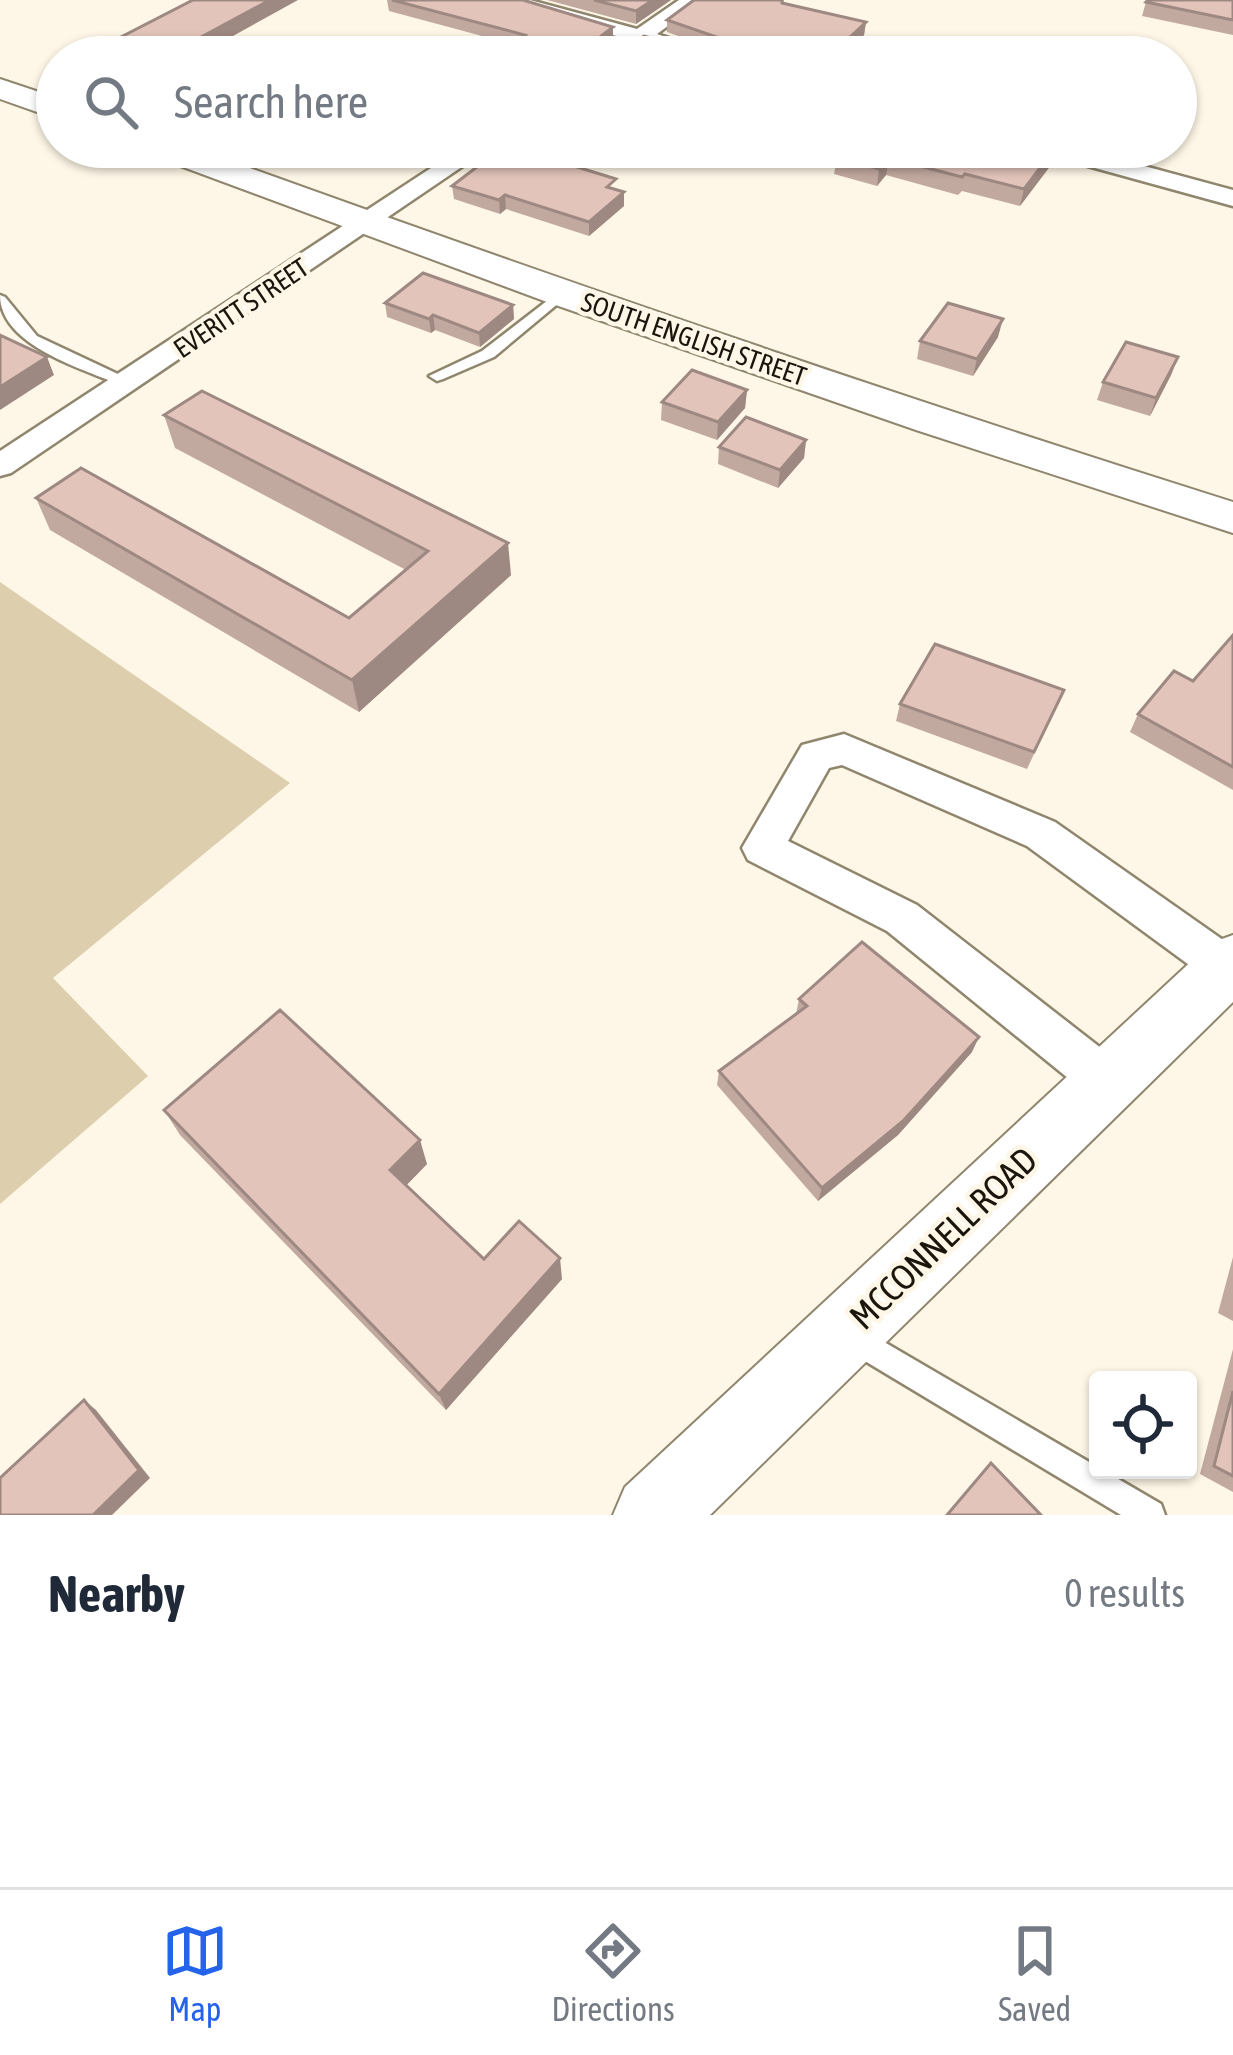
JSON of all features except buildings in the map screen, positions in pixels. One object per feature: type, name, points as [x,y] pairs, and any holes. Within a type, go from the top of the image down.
[{"type":"street","points":[[507,0],[636,36]]},
{"type":"street","points":[[641,36],[693,0]]},
{"type":"street","points":[[0,88],[36,101]]},
{"type":"street","name":"SOUTH ENGLISH STREET","points":[[217,168],[561,294],[1233,518]]},
{"type":"street","name":"EVERITT STREET","points":[[0,466],[449,168]]},
{"type":"street","points":[[1123,168],[1233,198]]},
{"type":"street","points":[[1107,1081],[902,918],[763,848],[816,756],[844,749],[1041,834],[1230,964]]},
{"type":"street","name":"MCCONNELL ROAD","points":[[653,1515],[1230,964]]},
{"type":"lane","points":[[437,376],[488,354],[561,294]]},
{"type":"lane","points":[[0,300],[31,339],[130,382]]},
{"type":"lane","points":[[844,1333],[1150,1515]]},
{"type":"shaded area","points":[[0,582],[290,783],[53,978],[148,1076],[0,1204]]}]
